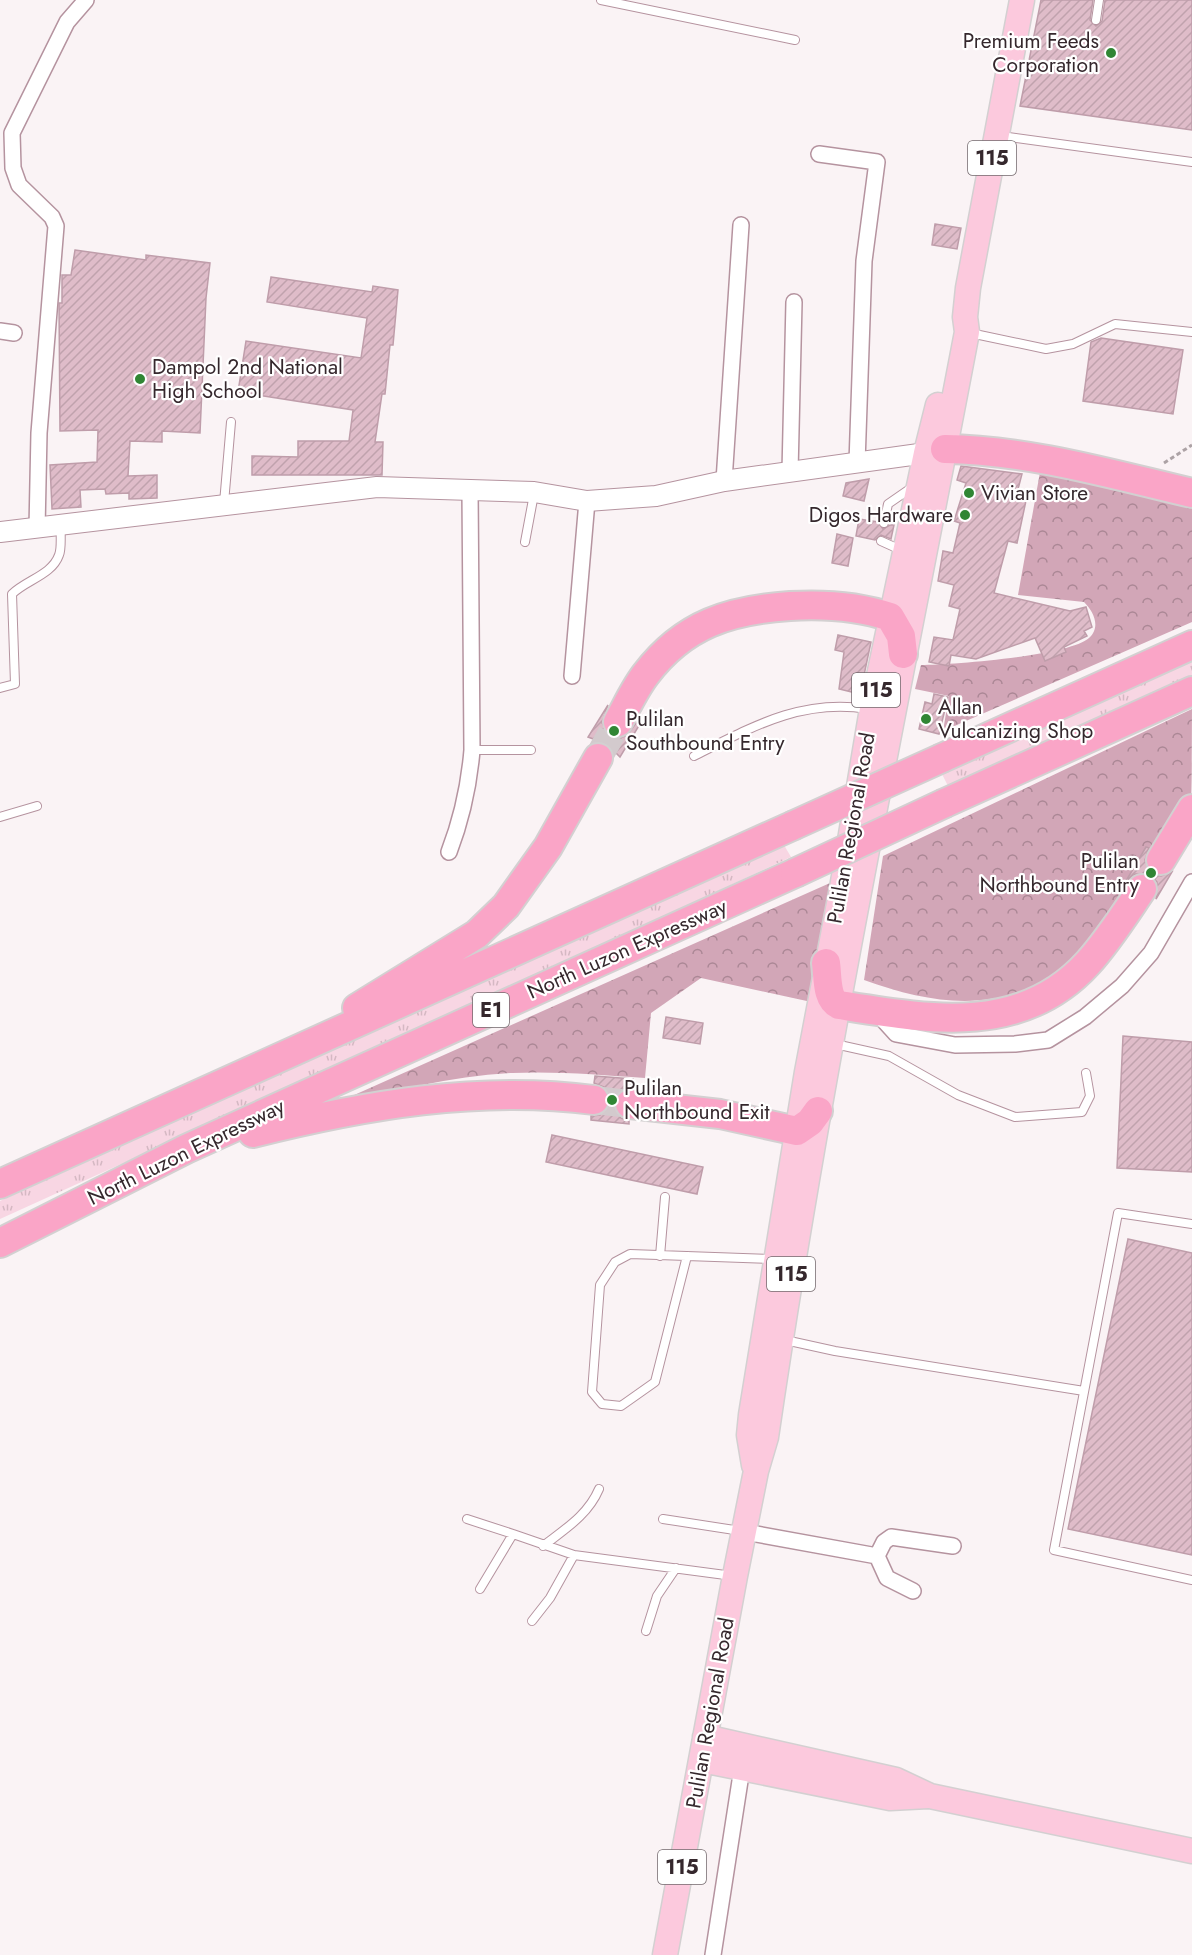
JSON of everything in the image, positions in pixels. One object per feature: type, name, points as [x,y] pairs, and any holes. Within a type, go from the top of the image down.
[{"type":"highway","points":[[935,451],[984,450],[1043,459],[1192,493]]},
{"type":"highway","points":[[618,722],[645,674],[685,635],[708,621],[762,608],[800,605],[863,608],[890,617],[901,636],[903,654]]},
{"type":"highway","name":"North Luzon Expressway","points":[[0,1185],[1192,645]]},
{"type":"highway","name":"North Luzon Expressway","points":[[0,1243],[186,1149],[1192,691]]},
{"type":"highway","points":[[262,1068],[477,934],[506,906],[524,883],[553,839],[598,758]]},
{"type":"highway","points":[[1161,860],[1192,809]]},
{"type":"highway","points":[[826,963],[830,995],[834,1003],[840,1005],[922,1017],[970,1019],[1004,1013],[1033,1002],[1059,988],[1087,964],[1142,889]]},
{"type":"highway","points":[[186,1149],[326,1115],[478,1095],[560,1096],[594,1100]]},
{"type":"highway","points":[[630,1104],[720,1114],[797,1131],[810,1122],[818,1111]]},
{"type":"main road","name":"115","points":[[963,326],[1022,0]]},
{"type":"main road","name":"Pulilan Regional Road","points":[[665,1955],[735,1576],[756,1471],[766,1437],[818,1111],[840,1005],[903,654],[935,451],[963,326]]},
{"type":"main road","name":"Pulilan Regional Road","points":[[756,1471],[751,1457],[751,1415],[826,963],[842,888],[890,617],[920,482],[935,451]]},
{"type":"main road","points":[[711,1706],[735,1759]]},
{"type":"main road","points":[[705,1737],[735,1759]]},
{"type":"main road","points":[[697,1789],[735,1759]]},
{"type":"main road","points":[[702,1760],[735,1759],[896,1780],[930,1796],[1192,1851]]},
{"type":"street","points":[[37,529],[39,433],[56,226],[52,217],[19,185],[13,168],[12,133],[67,22],[86,0]]},
{"type":"street","points":[[819,154],[877,162],[864,261],[857,463]]},
{"type":"street","points":[[723,481],[741,225]]},
{"type":"street","points":[[790,472],[794,302]]},
{"type":"street","points":[[0,532],[61,527],[224,504],[377,487],[534,492],[587,501],[656,496],[723,481],[935,451]]},
{"type":"street","points":[[448,852],[460,825],[468,791],[472,750],[470,490]]},
{"type":"street","points":[[572,676],[587,501]]},
{"type":"street","points":[[875,1011],[896,1034],[955,1046],[1015,1044],[1048,1040],[1085,1017],[1122,986],[1151,953],[1192,882]]},
{"type":"street","points":[[745,1532],[877,1556]]},
{"type":"street","points":[[877,1556],[884,1542],[891,1537],[953,1546]]},
{"type":"street","points":[[877,1556],[887,1578],[913,1591]]},
{"type":"street","points":[[713,1955],[735,1759]]},
{"type":"lane","points":[[601,0],[795,40]]},
{"type":"lane","points":[[1096,20],[1100,0]]},
{"type":"lane","points":[[996,135],[1192,162]]},
{"type":"lane","points":[[963,326],[1046,349],[1073,344],[1115,324],[1192,332]]},
{"type":"lane","points":[[224,504],[231,422]]},
{"type":"lane","points":[[884,523],[888,504],[920,482]]},
{"type":"lane","points":[[525,542],[534,492]]},
{"type":"lane","points":[[0,688],[15,684],[12,594],[49,570],[60,555],[61,527]]},
{"type":"lane","points":[[880,541],[904,552]]},
{"type":"lane","points":[[694,756],[750,729],[797,711],[832,705],[872,709]]},
{"type":"lane","points":[[472,750],[531,750]]},
{"type":"lane","points":[[0,817],[37,806]]},
{"type":"lane","points":[[832,1043],[890,1056],[958,1095],[1015,1117],[1082,1112],[1090,1096],[1086,1073]]},
{"type":"lane","points":[[660,1256],[665,1197]]},
{"type":"lane","points":[[1192,1224],[1118,1213],[1054,1550],[1192,1580]]},
{"type":"lane","points":[[687,1256],[655,1382],[621,1406],[602,1404],[592,1392],[600,1285],[615,1262],[630,1254],[776,1259]]},
{"type":"lane","points":[[780,1339],[835,1351],[1084,1391]]},
{"type":"lane","points":[[543,1546],[581,1518],[593,1504],[599,1489]]},
{"type":"lane","points":[[467,1519],[574,1556],[735,1576]]},
{"type":"lane","points":[[663,1519],[745,1532]]},
{"type":"lane","points":[[480,1588],[513,1534]]},
{"type":"lane","points":[[532,1621],[550,1598],[574,1556]]},
{"type":"lane","points":[[646,1631],[657,1596],[676,1568]]},
{"type":"green space","points":[[1042,461],[1192,506],[1192,622],[943,731],[949,696],[915,689],[921,665],[982,661],[1059,650],[1089,638],[1095,629],[1095,620],[1091,610],[1084,602],[1018,595]]},
{"type":"green space","points":[[1192,659],[1192,676],[948,786],[942,774]]},
{"type":"green space","points":[[1192,709],[1191,800],[1187,809],[1112,920],[1078,959],[1052,977],[1027,989],[1001,997],[974,1001],[920,996],[864,980],[883,856]]},
{"type":"green space","points":[[784,845],[791,857],[0,1219],[0,1201]]},
{"type":"green space","points":[[839,879],[816,1003],[701,978],[651,1013],[645,1078],[512,1073],[467,1077],[334,1104]]},
{"type":"building","name":"Premium Feeds Corporation","points":[[1041,0],[1093,0],[1090,20],[1096,26],[1102,21],[1105,0],[1192,0],[1192,130],[1020,106]]},
{"type":"building","points":[[935,224],[961,228],[957,249],[932,245]]},
{"type":"building","name":"Dampol 2nd National High School","points":[[75,250],[146,260],[146,255],[210,263],[206,298],[200,433],[162,431],[162,442],[130,441],[128,476],[157,475],[157,498],[129,499],[129,493],[106,494],[105,489],[80,490],[81,507],[52,509],[50,465],[97,462],[98,430],[60,431],[59,303],[62,303],[62,275],[71,275]]},
{"type":"building","points":[[271,277],[372,292],[373,286],[398,290],[393,345],[390,345],[385,394],[382,394],[375,442],[383,442],[382,475],[252,475],[252,456],[298,457],[298,441],[349,441],[353,410],[238,392],[246,341],[361,358],[367,318],[267,302]]},
{"type":"building","points":[[1101,338],[1183,350],[1173,414],[1083,401],[1091,342]]},
{"type":"building","points":[[961,466],[1022,474],[1017,493],[1027,496],[1017,543],[1008,541],[994,593],[1070,611],[1086,607],[1092,627],[1084,631],[1087,636],[1064,647],[1066,652],[1045,661],[1035,638],[976,659],[951,655],[949,666],[929,662],[934,637],[953,640],[960,609],[949,606],[954,585],[938,581],[943,551],[953,553],[960,523],[954,521],[966,483],[957,480]]},
{"type":"building","points":[[869,479],[864,501],[843,496],[846,483]]},
{"type":"building","points":[[859,519],[878,522],[883,529],[894,525],[891,539],[881,535],[875,540],[856,536]]},
{"type":"building","points":[[837,534],[853,538],[848,566],[832,563]]},
{"type":"building","points":[[838,635],[871,642],[860,694],[839,689],[844,652],[835,650]]},
{"type":"building","points":[[934,694],[948,697],[939,734],[919,729],[925,702],[932,704]]},
{"type":"building","points":[[608,705],[602,723],[610,736],[618,738],[626,736],[637,722],[640,724],[620,757],[607,744],[588,737]]},
{"type":"building","points":[[1146,847],[1149,848],[1145,860],[1152,874],[1161,876],[1172,872],[1156,899],[1157,882],[1151,875],[1135,874],[1126,881]]},
{"type":"building","points":[[666,1017],[703,1023],[700,1044],[663,1038]]},
{"type":"building","points":[[1123,1036],[1192,1042],[1192,1172],[1117,1168]]},
{"type":"building","points":[[595,1076],[633,1079],[633,1088],[623,1089],[616,1095],[614,1103],[615,1111],[621,1118],[629,1121],[629,1124],[591,1120],[591,1116],[600,1115],[607,1110],[610,1101],[604,1087],[594,1083]]},
{"type":"building","points":[[552,1135],[703,1167],[697,1194],[546,1162]]},
{"type":"building","points":[[1128,1239],[1192,1253],[1192,1555],[1068,1529]]},
{"type":"tunnel","points":[[598,758],[618,722]]},
{"type":"tunnel","points":[[594,1100],[630,1104]]},
{"type":"place","name":"Premium Feeds Corporation","points":[[1111,53]]},
{"type":"place","name":"Dampol 2nd National High School","points":[[140,379]]},
{"type":"place","name":"Vivian Store","points":[[969,493]]},
{"type":"place","name":"Digos Hardware","points":[[965,515]]},
{"type":"place","name":"Allan Vulcanizing Shop","points":[[926,719]]},
{"type":"place","name":"Pulilan Southbound Entry","points":[[614,731]]},
{"type":"place","name":"Pulilan Northbound Entry","points":[[1151,873]]},
{"type":"place","name":"Pulilan Northbound Exit","points":[[612,1100]]}]
